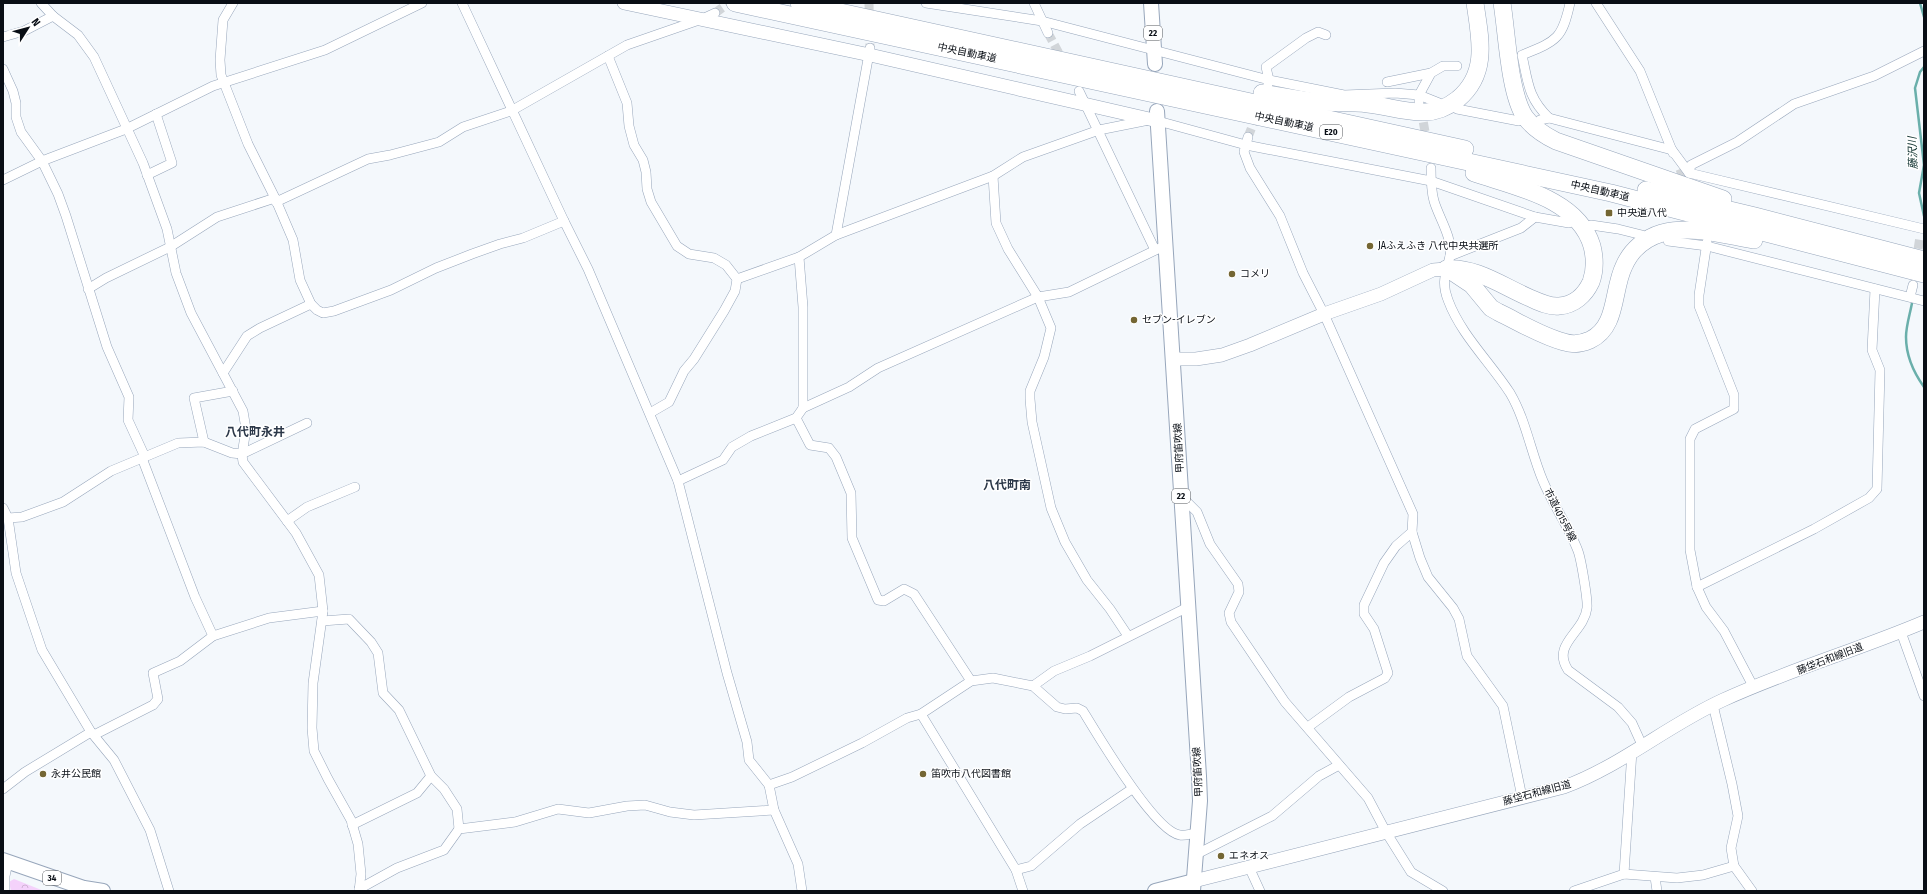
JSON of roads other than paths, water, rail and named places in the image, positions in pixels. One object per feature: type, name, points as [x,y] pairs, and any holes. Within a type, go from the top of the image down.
[{"type":"highway","name":"中央自動車道","points":[[735,3],[1611,193],[1861,257],[1919,280]]},
{"type":"highway","name":"中央自動車道","points":[[798,3],[1124,73],[1629,186],[1755,216],[1924,260]]},
{"type":"highway","points":[[1124,73],[1320,102],[1369,104],[1426,112],[1441,109],[1455,102],[1466,93],[1474,81],[1479,68],[1481,54],[1475,3]]},
{"type":"highway","points":[[1502,3],[1516,95],[1525,117],[1545,135],[1755,210],[1903,254]]},
{"type":"highway","points":[[1249,114],[1452,165],[1534,193],[1561,206],[1579,221],[1586,231],[1590,241],[1594,261],[1592,279],[1583,295],[1569,304],[1560,306],[1540,303],[1468,270],[1461,269],[1448,263]]},
{"type":"highway","points":[[1448,263],[1472,285],[1491,308],[1553,338],[1575,344],[1594,338],[1602,331],[1610,317],[1619,278],[1630,255],[1648,239],[1662,233],[1689,230],[1711,232],[1861,257]]},
{"type":"main road","name":"22","points":[[1151,3],[1154,58]]},
{"type":"main road","name":"甲府笛吹線","points":[[1156,117],[1160,248],[1174,359],[1181,496],[1199,776],[1198,833],[1194,886]]},
{"type":"main road","name":"34","points":[[5,861],[84,888],[103,891]]},
{"type":"main road","points":[[1155,891],[1194,886]]},
{"type":"street","points":[[41,3],[53,16],[78,34],[94,57],[147,175],[168,229],[170,247],[176,273],[191,313],[243,411],[246,429],[242,454],[243,462],[287,521],[307,552],[319,575],[323,611],[313,683],[312,728],[314,751],[352,825],[358,844],[361,874],[359,890]]},
{"type":"street","points":[[233,3],[223,20],[220,60],[221,75],[248,144],[276,200],[293,240],[300,280],[311,304],[317,310],[323,313],[334,311],[391,290],[464,257],[500,244],[523,238],[564,221]]},
{"type":"street","points":[[3,180],[42,161],[126,129],[224,82],[254,74],[325,50],[422,3]]},
{"type":"street","points":[[462,3],[511,111],[588,269],[678,481],[747,742],[749,760],[769,785],[774,810],[798,864],[802,891]]},
{"type":"street","points":[[624,3],[870,52],[1086,104],[1156,117],[1247,141],[1432,181],[1535,217],[1569,223]]},
{"type":"street","points":[[926,3],[1042,21],[1154,58],[1268,82],[1344,95],[1395,93],[1440,103]]},
{"type":"street","points":[[1034,3],[1048,33]]},
{"type":"street","points":[[1570,3],[1562,32],[1554,40],[1522,55],[1531,96],[1540,109],[1544,119],[1672,150],[1689,173],[1922,231]]},
{"type":"street","points":[[1596,3],[1640,71],[1680,169]]},
{"type":"street","points":[[88,289],[170,247],[217,217],[276,200],[368,159],[390,155],[439,142],[463,126],[511,111],[627,45],[715,13]]},
{"type":"street","points":[[3,37],[24,31],[53,16]]},
{"type":"street","points":[[1268,82],[1266,67],[1306,38],[1318,32],[1326,35]]},
{"type":"street","points":[[1689,173],[1691,165],[1737,142],[1794,104],[1874,76],[1924,51]]},
{"type":"street","points":[[836,235],[870,52]]},
{"type":"street","points":[[608,56],[627,103],[629,126],[634,145],[643,160],[646,172],[647,189],[662,221],[677,246],[689,254],[714,258],[726,265],[737,279],[735,291],[728,304],[694,359],[684,371],[669,402],[650,413]]},
{"type":"street","points":[[1387,82],[1432,73],[1443,66],[1457,66]]},
{"type":"street","points":[[3,69],[13,91],[16,103],[16,117],[21,132],[42,161],[58,194],[107,347],[129,397],[128,420],[195,597],[213,636]]},
{"type":"street","points":[[1419,98],[1432,73]]},
{"type":"street","points":[[678,481],[723,460],[732,447],[751,436],[796,418],[803,408],[849,387],[878,368],[1038,297],[1069,292],[1160,248],[1079,91]]},
{"type":"street","points":[[1457,109],[1519,121]]},
{"type":"street","points":[[147,175],[172,163],[156,114]]},
{"type":"street","points":[[737,279],[799,257],[836,235],[992,176],[1024,157],[1099,130],[1156,117]]},
{"type":"street","points":[[1247,141],[1244,152],[1250,168],[1280,216],[1303,274],[1324,314],[1413,514],[1412,532],[1428,577],[1453,608],[1459,619],[1467,656],[1503,706],[1522,797]]},
{"type":"street","name":"市道4015号線","points":[[1431,168],[1434,201],[1449,239],[1445,290],[1449,302],[1470,339],[1510,393],[1519,410],[1542,480],[1579,552],[1587,608],[1584,618],[1562,653],[1563,661],[1568,670],[1618,707],[1632,723],[1637,748]]},
{"type":"street","points":[[992,176],[996,223],[1008,249],[1038,297],[1051,328],[1044,357],[1030,391],[1032,422],[1051,508],[1065,542],[1087,580],[1110,609],[1128,636]]},
{"type":"street","points":[[1174,359],[1196,359],[1222,355],[1324,314],[1381,294],[1522,228],[1535,217]]},
{"type":"street","points":[[1591,225],[1618,229],[1642,235]]},
{"type":"street","points":[[1668,240],[1707,244],[1924,301]]},
{"type":"street","points":[[1707,244],[1699,295],[1700,306],[1734,394],[1734,409],[1695,429],[1690,439],[1690,550],[1696,587],[1706,607],[1724,631],[1754,688]]},
{"type":"street","points":[[799,257],[803,307],[803,408]]},
{"type":"street","points":[[1910,298],[1919,280]]},
{"type":"street","points":[[1696,587],[1814,529],[1869,498],[1877,489],[1880,370],[1872,350],[1875,289]]},
{"type":"street","points":[[223,373],[247,336],[260,328],[311,304]]},
{"type":"street","points":[[204,442],[194,398],[233,391]]},
{"type":"street","points":[[796,418],[810,445],[830,448],[836,457],[851,493],[852,538],[878,600],[884,601],[904,589],[914,594],[971,681]]},
{"type":"street","points":[[8,518],[22,517],[63,502],[111,471],[178,443],[204,442],[232,453],[242,454],[307,423]]},
{"type":"street","points":[[287,521],[307,507],[355,487]]},
{"type":"street","points":[[1181,496],[1197,512],[1210,544],[1238,584],[1239,592],[1229,613],[1231,622],[1285,702],[1368,798],[1386,832],[1411,872],[1443,891]]},
{"type":"street","points":[[3,508],[8,518],[16,573],[42,650],[93,733],[114,760],[150,830],[169,891]]},
{"type":"street","points":[[1308,727],[1349,697],[1385,678],[1388,673],[1374,629],[1364,614],[1364,605],[1384,563],[1393,550],[1412,532]]},
{"type":"street","points":[[1033,686],[1054,671],[1188,607]]},
{"type":"street","points":[[3,789],[25,772],[93,733],[153,705],[158,699],[153,673],[180,661],[213,636],[269,618],[323,611]]},
{"type":"street","points":[[322,621],[349,619],[371,642],[378,653],[383,693],[399,710],[431,776],[444,790],[457,809],[459,829],[444,850],[397,868],[359,890]]},
{"type":"street","name":"藤垈石和線旧道","points":[[1194,886],[1249,867],[1564,787],[1581,780],[1713,705],[1924,622]]},
{"type":"street","points":[[1901,632],[1924,696]]},
{"type":"street","points":[[769,785],[792,778],[862,743],[907,718],[921,714],[971,681],[993,678],[1033,686],[1057,706],[1065,709],[1077,708],[1083,711],[1132,790],[1171,831],[1180,836],[1198,833]]},
{"type":"street","points":[[1713,705],[1738,816],[1731,848],[1734,866],[1752,891]]},
{"type":"street","points":[[921,714],[1016,870],[1023,891]]},
{"type":"street","points":[[1624,874],[1637,748]]},
{"type":"street","points":[[1197,854],[1272,816],[1319,776],[1339,765]]},
{"type":"street","points":[[352,825],[417,793],[431,776]]},
{"type":"street","points":[[1016,870],[1032,866],[1080,824],[1132,790]]},
{"type":"street","points":[[459,829],[514,822],[558,809],[589,813],[627,806],[646,805],[670,812],[694,815],[774,810]]},
{"type":"street","points":[[5,861],[5,891]]},
{"type":"street","points":[[1574,891],[1624,874],[1677,878],[1702,875],[1734,866]]},
{"type":"street","points":[[1249,867],[1260,891]]},
{"type":"street","points":[[1655,877],[1657,891]]},
{"type":"waterway","name":"藤沢川","points":[[1920,3],[1924,17]]},
{"type":"waterway","name":"藤沢川","points":[[1924,67],[1920,72],[1915,88],[1924,165],[1919,193],[1924,216]]},
{"type":"waterway","name":"藤沢川","points":[[1912,303],[1906,344],[1911,364],[1924,387]]},
{"type":"tunnel","points":[[715,13],[729,3]]},
{"type":"tunnel","points":[[869,3],[870,48]]},
{"type":"tunnel","points":[[1048,33],[1063,61]]},
{"type":"tunnel","points":[[1421,109],[1427,143]]},
{"type":"tunnel","points":[[1248,137],[1257,114]]},
{"type":"tunnel","points":[[1680,169],[1687,187]]},
{"type":"tunnel","points":[[1916,262],[1920,237]]},
{"type":"place","name":"中央道八代","points":[[1609,213]]},
{"type":"place","name":"JAふえふき 八代中央共選所","points":[[1370,246]]},
{"type":"place","name":"コメリ","points":[[1232,274]]},
{"type":"place","name":"セブン-イレブン","points":[[1134,320]]},
{"type":"place","name":"永井公民館","points":[[43,774]]},
{"type":"place","name":"笛吹市八代図書館","points":[[923,774]]},
{"type":"place","name":"エネオス","points":[[1221,856]]},
{"type":"district","name":"八代町永井","points":[[255,432]]},
{"type":"district","name":"八代町南","points":[[1007,485]]}]
